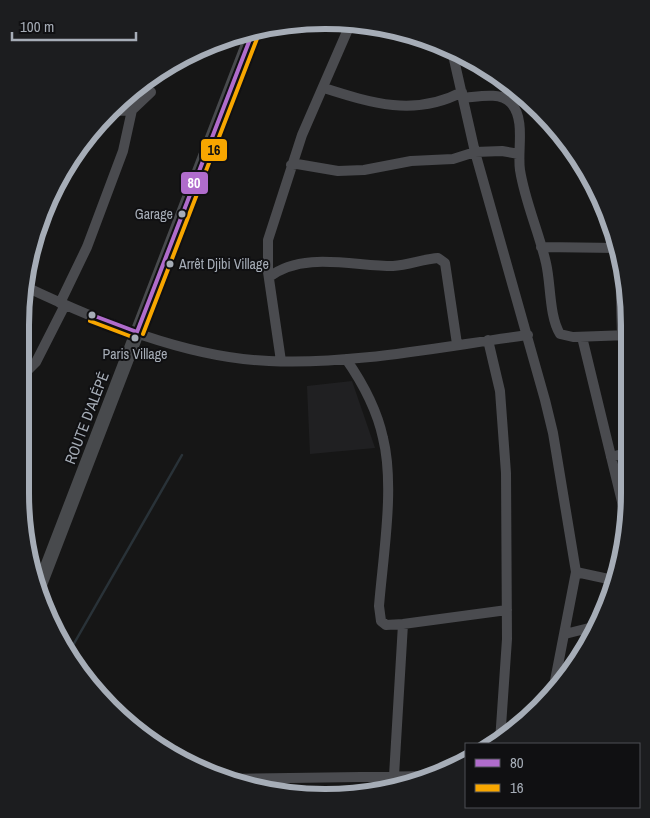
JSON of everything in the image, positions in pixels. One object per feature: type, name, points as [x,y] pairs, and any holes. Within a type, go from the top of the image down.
[{"type":"main road","name":"ROUTE D'ALÉPÉ","points":[[42,580],[250,38]]},
{"type":"street","points":[[281,361],[266,258],[268,240],[302,135],[324,88],[347,29]]},
{"type":"street","points":[[454,58],[475,152],[528,335],[553,433],[576,572],[556,678]]},
{"type":"street","points":[[324,88],[361,100],[398,107],[428,105],[462,95],[501,97],[511,102],[519,120],[519,154],[523,182],[541,247],[557,329],[562,335],[621,335]]},
{"type":"street","points":[[29,369],[36,362],[87,247],[123,151],[132,110],[150,92]]},
{"type":"street","points":[[122,110],[132,110]]},
{"type":"street","points":[[292,165],[298,164],[327,170],[364,170],[411,161],[453,159],[475,152],[502,151],[519,154]]},
{"type":"street","points":[[541,247],[611,248]]},
{"type":"street","points":[[269,277],[288,265],[339,262],[402,265],[438,258],[445,263],[458,344]]},
{"type":"street","points":[[31,289],[63,304],[137,332],[205,352],[233,357],[281,361],[346,359],[528,335]]},
{"type":"street","points":[[582,336],[621,498]]},
{"type":"street","points":[[488,340],[500,392],[506,473],[507,610],[501,731]]},
{"type":"street","points":[[346,359],[366,394],[383,437],[386,453],[387,488],[379,613],[383,624],[403,624],[507,610]]},
{"type":"street","points":[[611,457],[621,454]]},
{"type":"street","points":[[576,572],[608,579]]},
{"type":"street","points":[[392,782],[394,776],[403,624]]},
{"type":"street","points":[[565,634],[588,629]]},
{"type":"street","points":[[244,778],[413,776]]},
{"type":"street","points":[[270,778],[270,784]]},
{"type":"shaded area","points":[[352,381],[375,448],[310,454],[307,386]]},
{"type":"waterway","points":[[72,647],[182,455]]},
{"type":"transit line","name":"16","points":[[143,334],[258,36]]},
{"type":"transit line","name":"80","points":[[137,332],[250,38]]},
{"type":"transit line","name":"80","points":[[92,315],[137,332]]},
{"type":"transit line","name":"16","points":[[90,321],[135,338]]},
{"type":"place","name":"Garage","points":[[182,214]]},
{"type":"place","name":"Arrêt Djibi Village","points":[[170,264]]},
{"type":"place","name":"Paris Village","points":[[135,338]]}]
